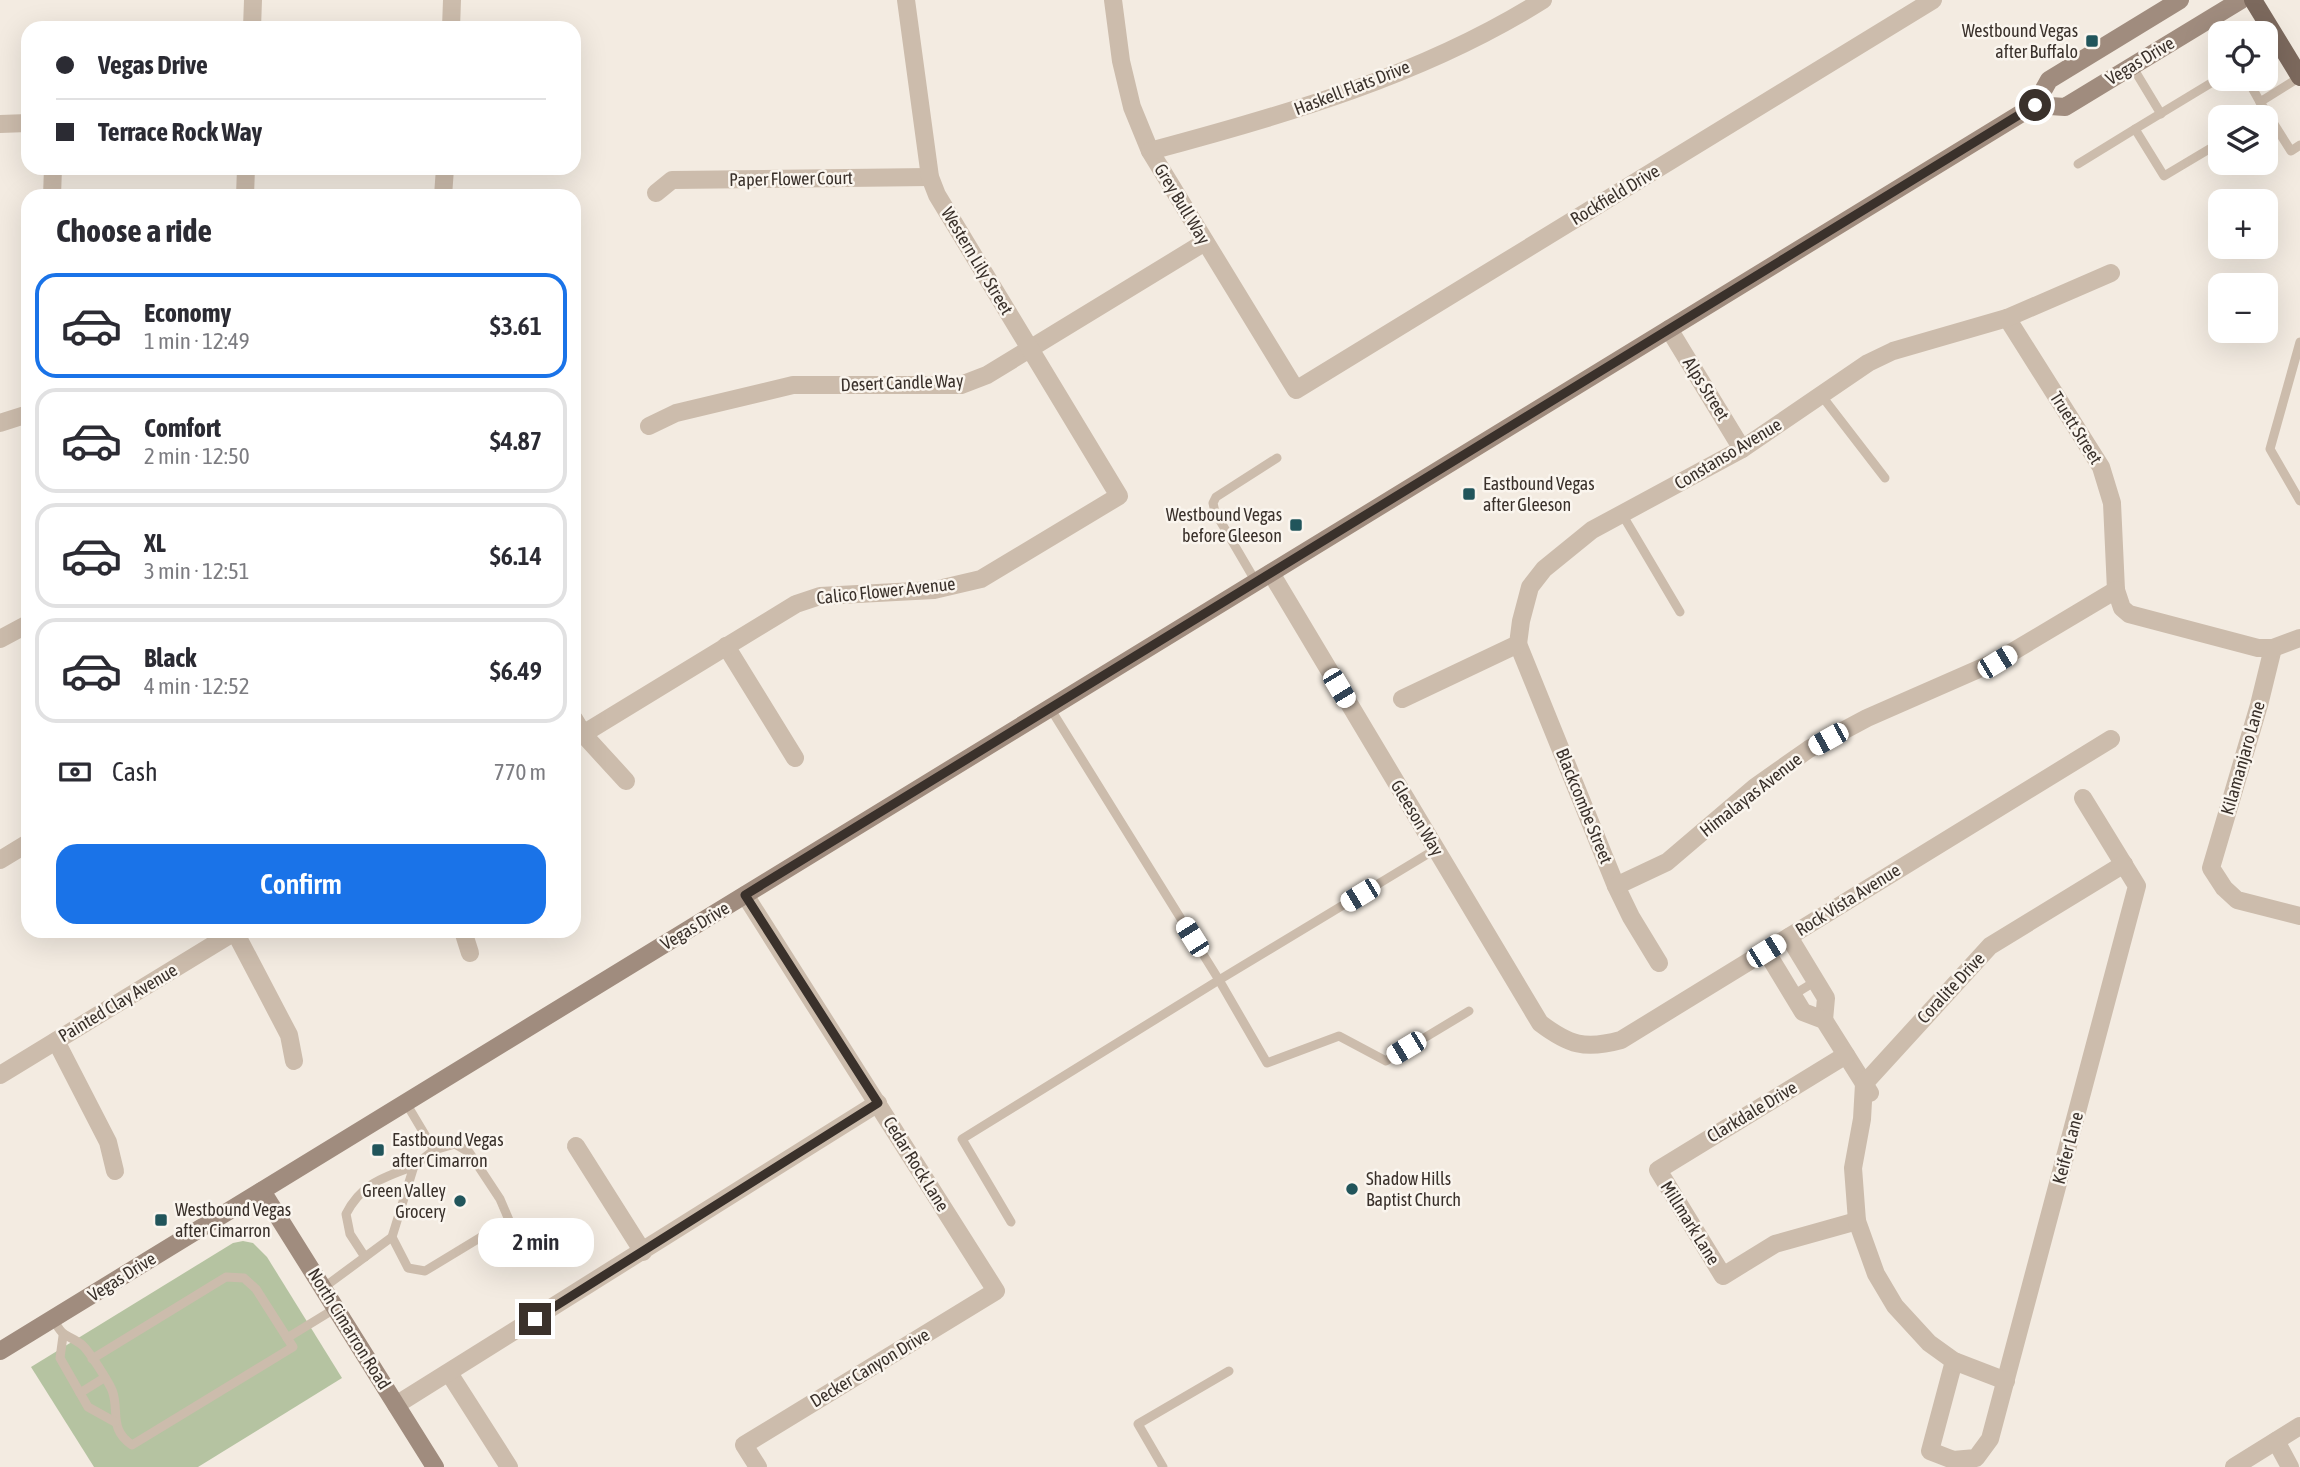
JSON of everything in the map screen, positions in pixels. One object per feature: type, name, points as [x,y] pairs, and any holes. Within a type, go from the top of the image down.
[{"type":"main road","name":"Vegas Drive","points":[[0,1351],[2035,105],[2049,80],[2180,0]]},
{"type":"main road","name":"Vegas Drive","points":[[2035,105],[2065,107],[2241,0]]},
{"type":"main road","points":[[2253,0],[2300,77]]},
{"type":"main road","name":"North Cimarron Road","points":[[262,1191],[435,1467]]},
{"type":"street","points":[[252,21],[253,0]]},
{"type":"street","points":[[451,21],[452,0]]},
{"type":"street","name":"Western Lily Street","points":[[906,0],[930,177],[937,195],[1119,496]]},
{"type":"street","name":"Grey Bull Way","points":[[1113,0],[1121,61],[1132,107],[1150,151],[1296,390]]},
{"type":"street","name":"Haskell Flats Drive","points":[[1150,151],[1251,125],[1359,88],[1446,51],[1544,0]]},
{"type":"street","name":"Rockfield Drive","points":[[1296,390],[1933,0]]},
{"type":"street","points":[[0,124],[21,123]]},
{"type":"street","name":"Paper Flower Court","points":[[656,192],[672,180],[930,177]]},
{"type":"street","name":"Desert Candle Way","points":[[649,426],[676,412],[793,385],[961,385],[987,375],[1205,242]]},
{"type":"street","name":"Constanso Avenue","points":[[1518,644],[1530,587],[1544,569],[1592,530],[1742,449],[1868,363],[1893,351],[2007,318],[2111,273]]},
{"type":"street","name":"Truett Street","points":[[2007,318],[2101,467],[2112,503],[2116,590]]},
{"type":"street","name":"Alps Street","points":[[1669,329],[1742,449]]},
{"type":"street","points":[[0,423],[21,416]]},
{"type":"street","name":"Calico Flower Avenue","points":[[581,724],[726,646],[796,604],[820,596],[934,590],[981,579],[1119,496]]},
{"type":"street","name":"Gleeson Way","points":[[1264,577],[1436,849],[1540,1023],[1561,1039],[1579,1045]]},
{"type":"street","points":[[2116,590],[2122,608],[2129,614],[2258,648],[2273,648],[2300,638]]},
{"type":"street","name":"Himalayas Avenue","points":[[1616,886],[1667,862],[1755,787],[1809,749],[1867,718],[1997,662],[2116,590]]},
{"type":"street","points":[[0,639],[21,628]]},
{"type":"street","points":[[1402,699],[1518,644]]},
{"type":"street","name":"Blackcombe Street","points":[[1518,644],[1616,886],[1659,963]]},
{"type":"street","points":[[726,646],[795,758]]},
{"type":"street","name":"Kilamanjaro Lane","points":[[2273,648],[2211,868],[2224,888],[2237,900],[2300,916]]},
{"type":"street","points":[[581,729],[626,781]]},
{"type":"street","name":"Rock Vista Avenue","points":[[1579,1045],[1601,1045],[1621,1040],[2111,739]]},
{"type":"street","name":"Keifer Lane","points":[[1954,1361],[1930,1451],[1953,1460],[1976,1458],[1990,1439],[2137,886],[2083,798]]},
{"type":"street","points":[[0,860],[21,847]]},
{"type":"street","name":"Coralite Drive","points":[[1867,1089],[1990,946],[2124,863]]},
{"type":"street","name":"Cedar Rock Lane","points":[[745,895],[996,1291]]},
{"type":"street","points":[[1789,937],[1826,998],[1824,1020]]},
{"type":"street","name":"Painted Clay Avenue","points":[[0,1075],[225,938]]},
{"type":"street","points":[[240,938],[289,1035],[294,1061]]},
{"type":"street","points":[[465,938],[470,953]]},
{"type":"street","points":[[1766,951],[1803,1012],[1824,1020],[1867,1089],[1853,1168],[1857,1221],[1876,1274],[1895,1306],[1929,1343],[1954,1361],[2006,1381]]},
{"type":"street","points":[[56,1041],[107,1142],[115,1171]]},
{"type":"street","name":"Clarkdale Drive","points":[[1658,1170],[1846,1055]]},
{"type":"street","points":[[396,1405],[878,1103]]},
{"type":"street","points":[[576,1146],[643,1252]]},
{"type":"street","name":"Millmark Lane","points":[[1658,1170],[1723,1276],[1775,1244],[1857,1221]]},
{"type":"street","name":"Decker Canyon Drive","points":[[758,1467],[744,1445],[996,1291]]},
{"type":"street","points":[[449,1373],[509,1467]]},
{"type":"street","points":[[2234,1467],[2300,1426]]},
{"type":"street","points":[[2276,1441],[2290,1467]]},
{"type":"lane","points":[[2132,66],[2161,114]]},
{"type":"lane","points":[[2260,102],[2300,77]]},
{"type":"lane","points":[[2078,164],[2208,85]]},
{"type":"lane","points":[[2254,91],[2261,105]]},
{"type":"lane","points":[[2135,129],[2164,176],[2208,150]]},
{"type":"lane","points":[[2278,134],[2291,151],[2300,145]]},
{"type":"lane","points":[[2300,342],[2270,449],[2300,501]]},
{"type":"lane","points":[[2294,357],[2300,367]]},
{"type":"lane","points":[[1821,396],[1885,478]]},
{"type":"lane","points":[[1264,577],[1214,512],[1213,503],[1216,497],[1277,458]]},
{"type":"lane","points":[[1622,514],[1680,612]]},
{"type":"lane","points":[[1050,708],[1219,980],[1267,1063],[1339,1037],[1386,1061],[1469,1011]]},
{"type":"lane","points":[[1012,1223],[962,1139],[1436,849]]},
{"type":"lane","points":[[1793,995],[1816,981]]},
{"type":"lane","points":[[406,1103],[434,1150]]},
{"type":"lane","points":[[365,1257],[350,1234],[346,1214],[355,1197],[374,1182],[414,1166],[434,1150],[455,1144],[469,1152],[500,1199],[509,1220],[425,1271],[408,1268],[392,1237]]},
{"type":"lane","points":[[323,1288],[392,1237],[414,1166]]},
{"type":"lane","points":[[53,1319],[63,1336],[82,1345],[104,1378],[112,1391],[115,1422],[125,1440],[132,1445],[293,1347],[256,1289],[244,1278],[226,1277],[92,1359]]},
{"type":"lane","points":[[287,1338],[336,1308]]},
{"type":"lane","points":[[63,1336],[60,1358],[88,1407],[115,1422]]},
{"type":"lane","points":[[1163,1467],[1138,1424],[1229,1371]]},
{"type":"lane","points":[[80,1393],[104,1378]]},
{"type":"green space","points":[[233,1243],[253,1243],[267,1257],[342,1378],[198,1467],[94,1467],[31,1367]]},
{"type":"place","name":"Westbound Vegas after Buffalo","points":[[2092,41]]},
{"type":"place","name":"Eastbound Vegas after Gleeson","points":[[1469,494]]},
{"type":"place","name":"Westbound Vegas before Gleeson","points":[[1296,525]]},
{"type":"place","name":"Eastbound Vegas after Cimarron","points":[[378,1150]]},
{"type":"place","name":"Shadow Hills Baptist Church","points":[[1352,1189]]},
{"type":"place","name":"Green Valley Grocery","points":[[460,1201]]},
{"type":"place","name":"Westbound Vegas after Cimarron","points":[[161,1220]]},
{"type":"route","points":[[535,1319],[878,1103],[745,895],[2035,105]]}]
